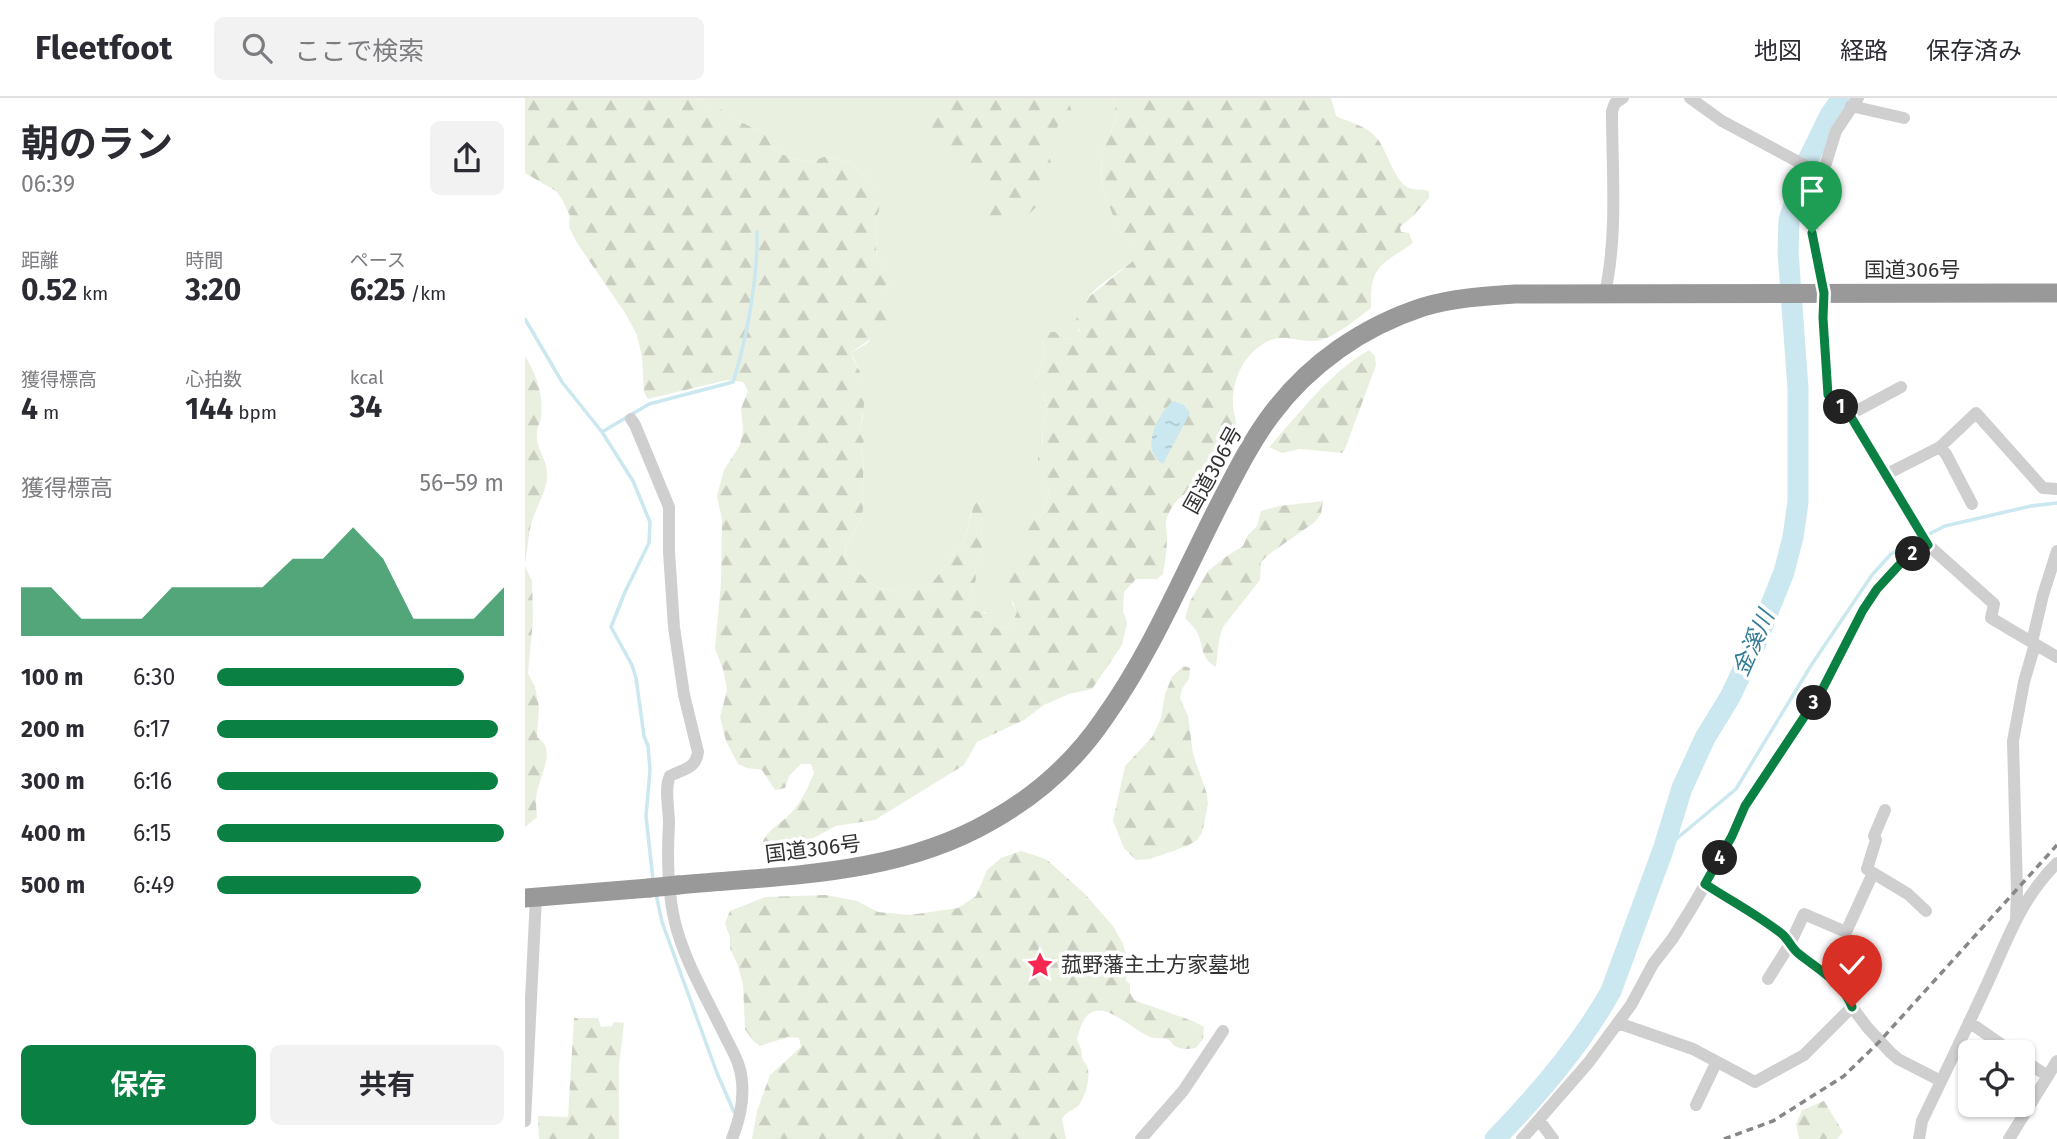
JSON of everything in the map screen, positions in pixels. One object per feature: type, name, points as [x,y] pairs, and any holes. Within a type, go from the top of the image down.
[{"type":"highway","name":"国道306号","points":[[530,897],[852,869],[929,850],[991,821],[1017,805],[1055,775],[1105,718],[1136,668],[1252,443],[1287,395],[1331,354],[1366,332],[1423,307],[1443,302],[1516,294],[2057,293]]},
{"type":"street","points":[[1605,293],[1610,265],[1613,197],[1612,111],[1615,103],[1623,98]]},
{"type":"street","points":[[1690,98],[1722,121],[1818,173]]},
{"type":"street","points":[[1904,118],[1854,102],[1836,131],[1818,173],[1812,233],[1816,293],[1823,318],[1828,395],[1849,415],[1926,543],[1994,604],[1991,618],[2057,657]]},
{"type":"street","points":[[1849,415],[1901,387]]},
{"type":"street","points":[[1885,475],[1940,447],[1976,413],[2043,488],[2057,489]]},
{"type":"street","points":[[631,419],[669,507],[674,627],[684,695],[698,752],[694,765],[670,776],[667,783],[667,856],[677,929],[689,960],[739,1063],[743,1082],[742,1110],[731,1139]]},
{"type":"street","points":[[1940,447],[1972,504]]},
{"type":"street","points":[[1522,1139],[1589,1062],[1618,1020],[1705,884],[1732,836],[1745,806],[1815,701],[1870,600],[1900,564],[1926,543]]},
{"type":"street","points":[[2015,919],[2013,741],[2043,596],[2057,551]]},
{"type":"street","points":[[1885,810],[1874,836],[1876,840],[1867,869],[1908,894],[1926,911]]},
{"type":"street","points":[[1919,1139],[1922,1121],[2015,919],[2042,879],[2057,863]]},
{"type":"street","points":[[1768,979],[1790,944],[1804,914],[1846,932],[1873,873]]},
{"type":"street","points":[[1705,884],[1768,923],[1786,938],[1797,953],[1816,966],[1847,995],[1852,1007],[1879,1042],[1898,1059],[1941,1081]]},
{"type":"street","points":[[525,1121],[530,897]]},
{"type":"street","points":[[1618,1020],[1659,1039],[1693,1049],[1755,1082],[1804,1055],[1852,1007]]},
{"type":"street","points":[[1969,1022],[1995,1040]]},
{"type":"street","points":[[1141,1139],[1183,1091],[1223,1031]]},
{"type":"street","points":[[2009,1139],[2057,1061]]},
{"type":"street","points":[[1696,1105],[1716,1063]]},
{"type":"street","points":[[2035,1067],[2048,1076]]},
{"type":"street","points":[[1539,1120],[1553,1139]]},
{"type":"green space","points":[[525,98],[698,98],[765,134],[775,150],[788,157],[809,162],[826,156],[850,163],[866,176],[880,198],[875,221],[876,250],[889,273],[889,282],[881,299],[890,314],[879,333],[851,353],[864,388],[859,432],[864,441],[861,450],[864,459],[863,509],[862,518],[845,548],[846,555],[853,568],[875,587],[904,593],[924,589],[933,582],[965,539],[974,504],[981,496],[985,497],[981,536],[983,546],[975,566],[976,580],[969,597],[969,605],[971,610],[989,614],[988,620],[1002,630],[1011,625],[1017,612],[1008,590],[1009,577],[1029,527],[1042,515],[1049,493],[1038,480],[1038,455],[1043,442],[1042,431],[1047,408],[1045,397],[1035,381],[1045,354],[1043,337],[1049,332],[1055,332],[1070,340],[1080,330],[1076,319],[1090,296],[1134,260],[1134,248],[1121,236],[1102,187],[1101,157],[1116,119],[1112,98],[1331,98],[1336,116],[1371,133],[1380,142],[1400,181],[1412,189],[1429,191],[1429,198],[1400,227],[1401,232],[1409,233],[1413,243],[1379,268],[1373,283],[1371,308],[1340,331],[1321,340],[1283,338],[1268,341],[1254,351],[1244,364],[1233,394],[1237,433],[1235,444],[1224,465],[1215,475],[1174,504],[1166,523],[1167,542],[1163,574],[1157,579],[1136,579],[1124,592],[1123,611],[1127,623],[1122,645],[1092,689],[1069,694],[1044,705],[1024,720],[977,742],[964,765],[875,820],[836,826],[804,843],[769,854],[761,847],[764,841],[770,831],[795,808],[814,773],[811,764],[801,764],[789,776],[785,788],[775,790],[762,770],[738,764],[726,741],[720,717],[727,690],[715,649],[721,582],[722,520],[717,496],[724,470],[740,445],[743,430],[741,409],[748,391],[743,382],[727,380],[648,399],[644,392],[642,357],[637,335],[577,243],[569,227],[570,216],[562,199],[556,191],[525,173]]},
{"type":"green space","points":[[698,98],[1112,98],[1116,119],[1101,157],[1102,187],[1121,235],[1134,248],[1134,260],[1090,295],[1079,330],[1070,340],[1055,332],[1042,342],[1045,354],[1035,381],[1045,397],[1047,408],[1042,431],[1044,485],[1049,493],[1042,515],[1035,519],[1012,603],[1017,612],[1011,625],[1002,630],[996,628],[989,622],[986,612],[977,613],[971,610],[969,605],[969,597],[976,580],[975,566],[983,546],[981,536],[984,498],[972,510],[965,539],[933,582],[924,589],[904,593],[875,587],[853,568],[845,548],[862,518],[864,459],[861,450],[864,441],[859,432],[863,416],[862,376],[851,353],[869,342],[882,292],[889,282],[887,266],[876,250],[875,221],[879,211],[874,186],[850,163],[826,156],[809,162],[788,157],[775,150],[765,134]]},
{"type":"green space","points":[[921,98],[1067,98],[1071,109],[1069,117],[1060,123],[1046,143],[1055,179],[1031,212],[992,234],[981,219],[986,186],[963,158],[946,152],[933,131]]},
{"type":"green space","points":[[1369,350],[1375,356],[1376,365],[1342,453],[1300,449],[1282,453],[1269,447],[1340,370]]},
{"type":"green space","points":[[525,356],[536,377],[540,393],[542,410],[537,438],[546,464],[547,481],[531,526],[525,563]]},
{"type":"green space","points":[[1323,501],[1321,514],[1315,522],[1261,562],[1260,580],[1223,627],[1216,667],[1207,660],[1197,632],[1185,618],[1190,601],[1208,571],[1243,546],[1248,535],[1257,526],[1261,511]]},
{"type":"green space","points":[[525,566],[532,581],[533,620],[528,673],[535,687],[539,707],[537,737],[546,747],[547,754],[536,795],[537,817],[525,827]]},
{"type":"green space","points":[[1183,666],[1190,668],[1189,679],[1180,698],[1188,716],[1193,754],[1207,794],[1208,804],[1202,833],[1187,846],[1150,859],[1136,860],[1124,848],[1113,821],[1125,766],[1152,737],[1161,718],[1165,694],[1172,677]]},
{"type":"green space","points":[[1021,851],[1046,859],[1084,893],[1113,926],[1127,956],[1126,981],[1130,984],[1130,993],[1134,1000],[1204,1027],[1203,1039],[1196,1048],[1180,1048],[1170,1040],[1150,1037],[1107,1012],[1090,1014],[1082,1023],[1077,1040],[1088,1070],[1087,1086],[1079,1105],[1062,1119],[1066,1139],[752,1139],[757,1111],[770,1075],[801,1047],[799,1038],[788,1037],[760,1046],[745,1029],[743,984],[730,948],[725,923],[730,911],[765,897],[826,895],[857,901],[878,912],[910,915],[958,908],[976,896],[987,870],[1001,858]]},
{"type":"green space","points":[[574,1018],[598,1018],[601,1027],[612,1026],[614,1022],[624,1023],[619,1065],[619,1139],[539,1139],[538,1116],[568,1117]]},
{"type":"green space","points":[[1824,1101],[1843,1132],[1837,1139],[1799,1139],[1796,1124],[1802,1110]]},
{"type":"water","points":[[1173,401],[1184,405],[1190,413],[1163,464],[1156,458],[1151,442],[1156,423]]},
{"type":"waterway","name":"金溪川","points":[[1495,1139],[1558,1069],[1611,991],[1663,850],[1682,788],[1705,738],[1730,697],[1755,645],[1784,572],[1798,502],[1798,388],[1788,252],[1789,220],[1808,160],[1830,115],[1842,98]]},
{"type":"waterway","points":[[602,432],[649,404],[733,382],[751,307],[757,232]]},
{"type":"waterway","points":[[525,319],[562,382],[602,432],[633,481],[650,522],[649,543],[611,627],[632,665],[648,746],[650,770],[646,816],[653,880]]},
{"type":"waterway","points":[[1927,535],[1945,526],[2031,506],[2057,503]]},
{"type":"waterway","points":[[1663,850],[1736,789],[1812,664],[1872,575],[1891,554],[1920,538]]},
{"type":"waterway","points":[[656,894],[662,922],[734,1112]]},
{"type":"railway","points":[[1724,1139],[1773,1121],[1844,1076],[1879,1042],[2057,845]]},
{"type":"place","name":"菰野藩主土方家墓地","points":[[1040,965]]},
{"type":"route","points":[[1812,233],[1824,293],[1828,395],[1851,417],[1928,545],[1900,564],[1877,589],[1863,610],[1822,690],[1745,806],[1732,836],[1705,884],[1782,934],[1797,953],[1816,966],[1847,995],[1852,1007]]}]
